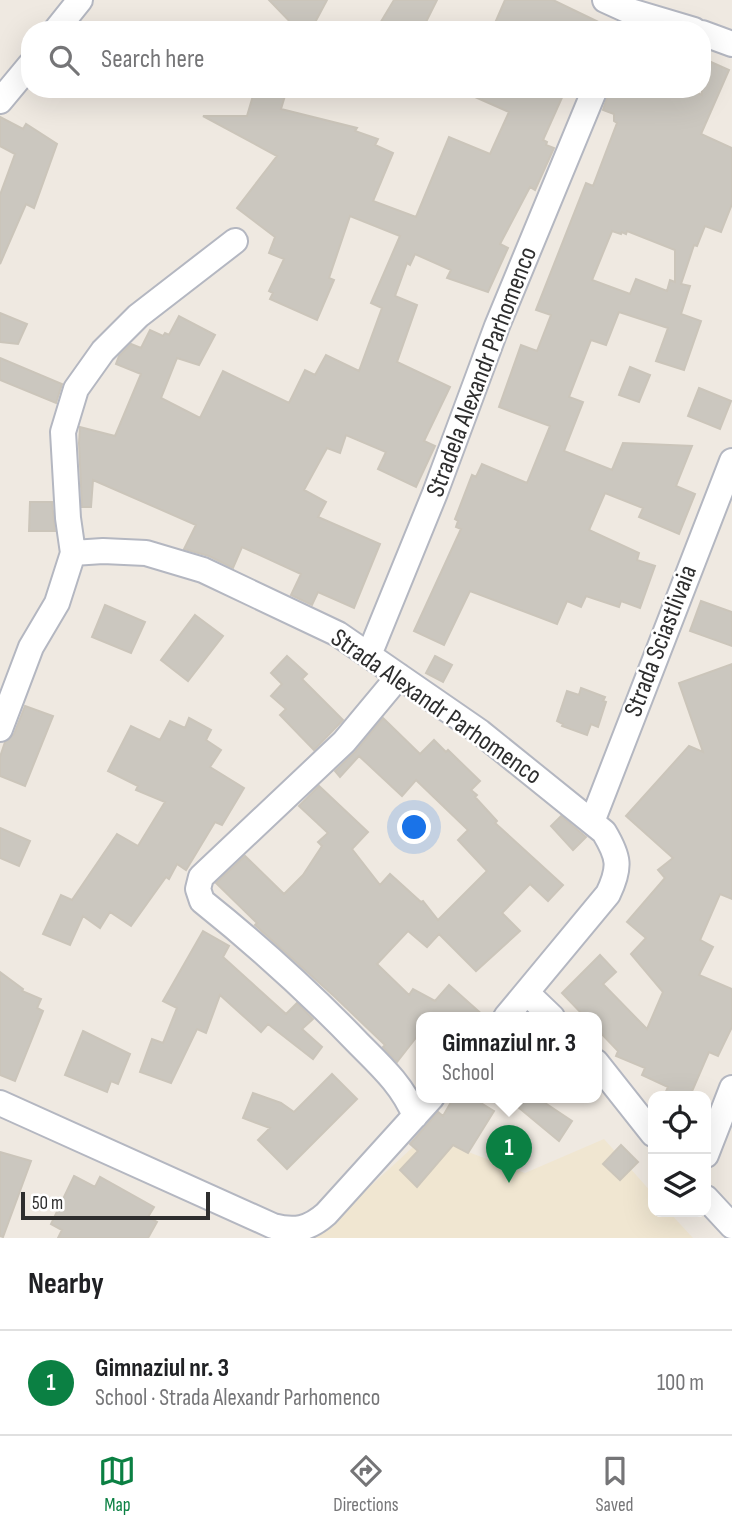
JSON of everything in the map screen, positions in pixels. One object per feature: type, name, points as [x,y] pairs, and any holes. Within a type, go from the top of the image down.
[{"type":"street","points":[[64,21],[80,0]]},
{"type":"street","points":[[621,10],[661,21]]},
{"type":"street","points":[[711,36],[732,44]]},
{"type":"street","points":[[0,101],[21,76]]},
{"type":"street","name":"Stradela Alexandr Parhomenco","points":[[369,655],[435,493],[497,326],[591,98]]},
{"type":"street","points":[[0,729],[31,647],[57,603],[73,553],[68,518],[63,432],[76,389],[103,351],[138,316],[235,241]]},
{"type":"street","name":"Strada Sciastlivaia","points":[[592,822],[732,461]]},
{"type":"street","name":"Strada Alexandr Parhomenco","points":[[73,553],[146,553],[203,570],[338,635],[480,732],[604,832],[617,856],[616,878],[608,894],[511,1012]]},
{"type":"street","points":[[399,676],[344,742],[201,877],[198,888],[202,901],[331,1015],[394,1080],[407,1096],[415,1115]]},
{"type":"street","points":[[528,994],[547,1012]]},
{"type":"street","points":[[602,1068],[648,1128]]},
{"type":"street","points":[[706,1154],[732,1088]]},
{"type":"street","points":[[0,1103],[287,1230],[302,1229],[316,1223],[326,1214],[426,1103]]},
{"type":"street","points":[[711,1203],[732,1226]]},
{"type":"shaded area","points":[[425,1136],[525,1173],[604,1139],[648,1188],[648,1217],[674,1217],[693,1238],[314,1238]]},
{"type":"building","points":[[269,0],[327,0],[316,21],[289,21]]},
{"type":"building","points":[[394,0],[437,0],[426,21],[381,21]]},
{"type":"building","points":[[505,0],[553,0],[596,21],[496,21]]},
{"type":"building","points":[[711,62],[729,70],[701,134],[732,148],[732,204],[721,232],[705,226],[697,246],[694,245],[681,284],[690,286],[681,314],[701,321],[684,370],[656,361],[668,328],[619,312],[606,345],[591,340],[569,397],[583,402],[564,451],[612,470],[623,443],[692,446],[676,486],[695,494],[679,534],[639,517],[643,508],[605,493],[589,530],[639,553],[637,560],[655,566],[640,608],[621,601],[619,607],[586,596],[581,607],[567,601],[557,624],[470,591],[444,645],[414,631],[461,529],[456,527],[458,521],[455,519],[472,475],[476,477],[482,464],[527,483],[550,426],[499,407],[521,345],[537,351],[551,315],[536,310],[586,183],[593,186],[617,123],[614,121],[614,114],[603,110],[607,98],[711,98]],"holes":[[[612,231],[626,234],[627,231],[675,250],[675,282],[670,280],[667,291],[636,279],[630,294],[592,280]]]},
{"type":"building","points":[[252,98],[284,98],[281,109],[357,128],[355,131],[378,139],[375,145],[393,153],[373,201],[416,217],[449,137],[490,154],[509,112],[477,98],[562,98],[543,140],[547,142],[546,145],[554,148],[535,190],[530,187],[500,244],[508,248],[488,292],[447,278],[451,270],[415,254],[410,265],[407,263],[395,296],[417,305],[397,362],[450,387],[424,441],[435,446],[416,487],[378,469],[386,452],[346,435],[340,453],[327,448],[304,490],[326,502],[318,517],[380,544],[354,608],[318,592],[312,605],[291,595],[301,574],[242,547],[233,568],[209,556],[184,549],[196,525],[93,480],[91,507],[82,507],[80,427],[115,436],[141,374],[116,364],[119,356],[131,344],[141,348],[150,330],[163,336],[165,333],[169,335],[179,316],[215,335],[199,365],[177,358],[161,398],[200,418],[223,371],[289,403],[305,370],[315,375],[326,355],[359,371],[382,308],[371,303],[400,236],[350,216],[329,278],[334,280],[317,320],[270,299],[273,293],[269,291],[284,259],[269,253],[275,237],[237,208],[277,156],[203,116],[247,116]]},
{"type":"building","points":[[0,117],[23,129],[26,124],[57,144],[34,208],[26,204],[0,264],[0,195],[15,154],[0,146]]},
{"type":"building","points":[[0,313],[27,324],[18,344],[0,342]]},
{"type":"building","points":[[0,358],[62,384],[56,403],[0,380]]},
{"type":"building","points":[[630,367],[650,375],[639,402],[619,395]]},
{"type":"building","points":[[699,388],[731,401],[720,429],[688,416]]},
{"type":"building","points":[[30,502],[52,502],[55,531],[29,531]]},
{"type":"building","points":[[701,601],[732,612],[732,646],[690,631]]},
{"type":"building","points":[[105,605],[145,622],[131,653],[92,637]]},
{"type":"building","points":[[195,615],[223,636],[188,681],[161,660]]},
{"type":"building","points":[[287,656],[307,674],[302,679],[343,720],[314,750],[280,715],[286,709],[271,696],[282,684],[271,673]]},
{"type":"building","points":[[435,656],[452,665],[443,682],[426,673]]},
{"type":"building","points":[[732,664],[732,899],[720,894],[700,940],[713,947],[699,975],[732,989],[732,1027],[718,1056],[709,1052],[692,1091],[666,1091],[668,1087],[642,1075],[645,1068],[616,1056],[618,1051],[602,1034],[602,1012],[580,1012],[562,993],[600,955],[616,972],[603,984],[647,1029],[663,992],[631,954],[646,938],[627,922],[665,878],[658,870],[673,858],[626,816],[689,746],[703,752],[679,683]]},
{"type":"building","points":[[581,688],[605,697],[603,701],[606,702],[598,727],[591,724],[587,735],[562,726],[563,724],[557,721],[567,691],[579,695]]},
{"type":"building","points":[[25,706],[53,716],[25,786],[0,776],[0,757],[5,742],[14,734]]},
{"type":"building","points":[[189,718],[211,730],[206,740],[221,750],[210,767],[244,788],[222,825],[215,822],[186,870],[177,864],[169,879],[166,877],[131,926],[110,912],[100,928],[83,916],[70,945],[43,934],[61,895],[72,900],[117,834],[138,846],[165,802],[136,790],[138,786],[108,771],[131,726],[160,740],[170,721],[185,728]]},
{"type":"building","points":[[383,718],[420,754],[434,740],[480,781],[471,790],[497,821],[495,823],[563,885],[548,901],[530,884],[502,913],[520,931],[476,971],[439,934],[427,947],[408,931],[377,964],[409,995],[413,989],[435,1001],[449,985],[479,1012],[416,1012],[416,1038],[397,1062],[383,1047],[385,1045],[255,925],[257,923],[216,883],[245,856],[284,894],[303,875],[322,846],[318,842],[328,833],[299,806],[319,786],[368,832],[352,849],[380,885],[390,874],[423,901],[438,920],[487,871],[458,840],[468,830],[416,780],[402,796],[359,756],[340,777],[335,771]]},
{"type":"building","points":[[561,816],[586,837],[573,850],[551,826]]},
{"type":"building","points":[[0,828],[30,841],[19,866],[0,858]]},
{"type":"building","points":[[203,931],[229,946],[223,957],[286,1014],[297,1003],[313,1019],[302,1029],[322,1047],[313,1059],[268,1024],[261,1032],[220,995],[206,1033],[197,1029],[171,1083],[140,1072],[152,1039],[163,1043],[177,1008],[163,1001]]},
{"type":"building","points":[[0,972],[23,989],[22,991],[41,999],[37,1008],[43,1011],[15,1081],[0,1075]]},
{"type":"building","points":[[83,1031],[130,1054],[118,1084],[111,1081],[107,1092],[65,1075]]},
{"type":"building","points":[[332,1074],[357,1099],[287,1169],[258,1140],[270,1128],[243,1118],[253,1093],[281,1103],[294,1112]]},
{"type":"building","points":[[451,1103],[481,1103],[494,1111],[468,1153],[453,1145],[417,1187],[400,1170],[418,1151],[410,1144],[438,1112],[443,1116]]},
{"type":"building","points":[[513,1103],[545,1103],[572,1121],[559,1141]]},
{"type":"building","points":[[621,1145],[638,1162],[620,1180],[603,1164]]},
{"type":"building","points":[[0,1152],[31,1161],[3,1237],[0,1236]]},
{"type":"building","points":[[74,1176],[95,1187],[100,1177],[154,1207],[148,1217],[157,1222],[148,1238],[58,1238],[62,1230],[51,1224]]},
{"type":"place","name":"Gimnaziul nr. 3","points":[[509,1183]]}]
